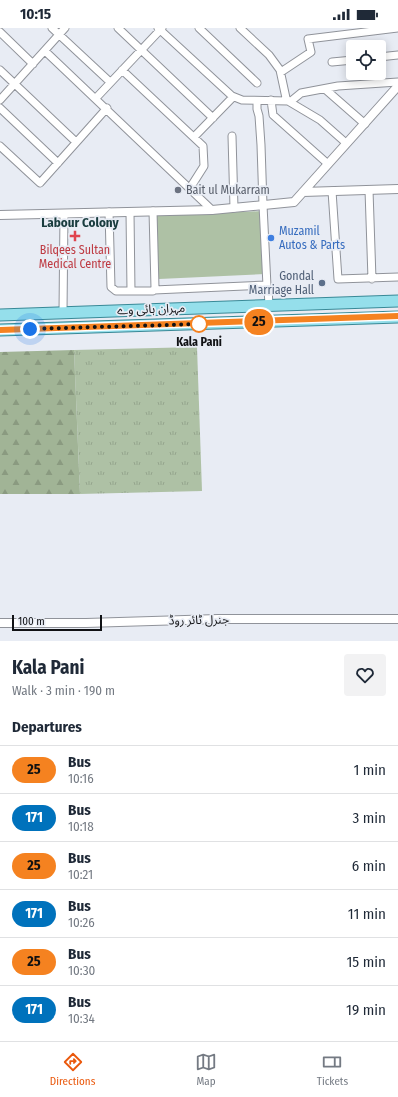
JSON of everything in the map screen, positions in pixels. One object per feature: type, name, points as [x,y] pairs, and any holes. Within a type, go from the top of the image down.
[{"type":"main road","name":"مہران ہائی وے","points":[[0,315],[398,301]]},
{"type":"main road","points":[[354,302],[354,318]]},
{"type":"main road","name":"مہران ہائی وے","points":[[0,330],[398,316]]},
{"type":"street","points":[[52,28],[110,82]]},
{"type":"street","points":[[0,100],[65,28]]},
{"type":"street","points":[[118,28],[213,118]]},
{"type":"street","points":[[199,28],[257,83]]},
{"type":"street","points":[[240,28],[269,55],[281,72],[286,98],[289,102]]},
{"type":"street","points":[[281,72],[311,52],[308,39],[398,28]]},
{"type":"street","points":[[96,98],[160,29],[233,97],[242,100],[272,100],[289,102],[320,120],[346,144]]},
{"type":"street","points":[[0,32],[33,64]]},
{"type":"street","points":[[45,50],[212,210]]},
{"type":"street","points":[[386,56],[398,54]]},
{"type":"street","points":[[332,62],[346,61]]},
{"type":"street","points":[[0,70],[76,142]]},
{"type":"street","points":[[122,70],[203,146],[204,166],[190,188]]},
{"type":"street","points":[[289,102],[301,93],[338,86],[398,82]]},
{"type":"street","points":[[0,215],[212,210],[294,202],[398,87]]},
{"type":"street","points":[[324,89],[365,124]]},
{"type":"street","points":[[194,137],[233,97]]},
{"type":"street","points":[[272,100],[273,115],[328,164]]},
{"type":"street","points":[[257,101],[261,145],[262,205],[269,305]]},
{"type":"street","points":[[0,108],[58,163]]},
{"type":"street","points":[[0,146],[40,183],[107,108]]},
{"type":"street","points":[[232,136],[234,208]]},
{"type":"street","points":[[303,192],[398,189]]},
{"type":"street","points":[[369,190],[372,279]]},
{"type":"street","points":[[332,191],[337,277],[340,280],[398,277]]},
{"type":"street","points":[[153,211],[154,290]]},
{"type":"street","points":[[109,212],[111,287],[116,291],[267,286]]},
{"type":"street","points":[[130,212],[131,291]]},
{"type":"street","points":[[64,214],[64,312]]},
{"type":"street","name":"جنرل ٹائر روڈ","points":[[0,623],[86,623],[218,619],[398,619]]},
{"type":"green space","points":[[262,211],[265,274],[159,279],[156,216]]},
{"type":"green space","points":[[197,347],[202,491],[80,494],[74,350]]},
{"type":"green space","points":[[74,350],[80,494],[0,494],[0,352]]},
{"type":"bus line","name":"25","points":[[0,330],[303,321],[398,316]]},
{"type":"place","name":"Bait ul Mukarram","points":[[178,190]]},
{"type":"place","name":"Bilqees Sultan Medical Centre","points":[[75,236]]},
{"type":"place","name":"Muzamil Autos & Parts","points":[[271,238]]},
{"type":"place","name":"Gondal Marriage Hall","points":[[322,283]]},
{"type":"place","name":"Kala Pani","points":[[199,324]]},
{"type":"district","name":"Labour Colony","points":[[80,222]]},
{"type":"route","points":[[30,329],[199,324]]}]
